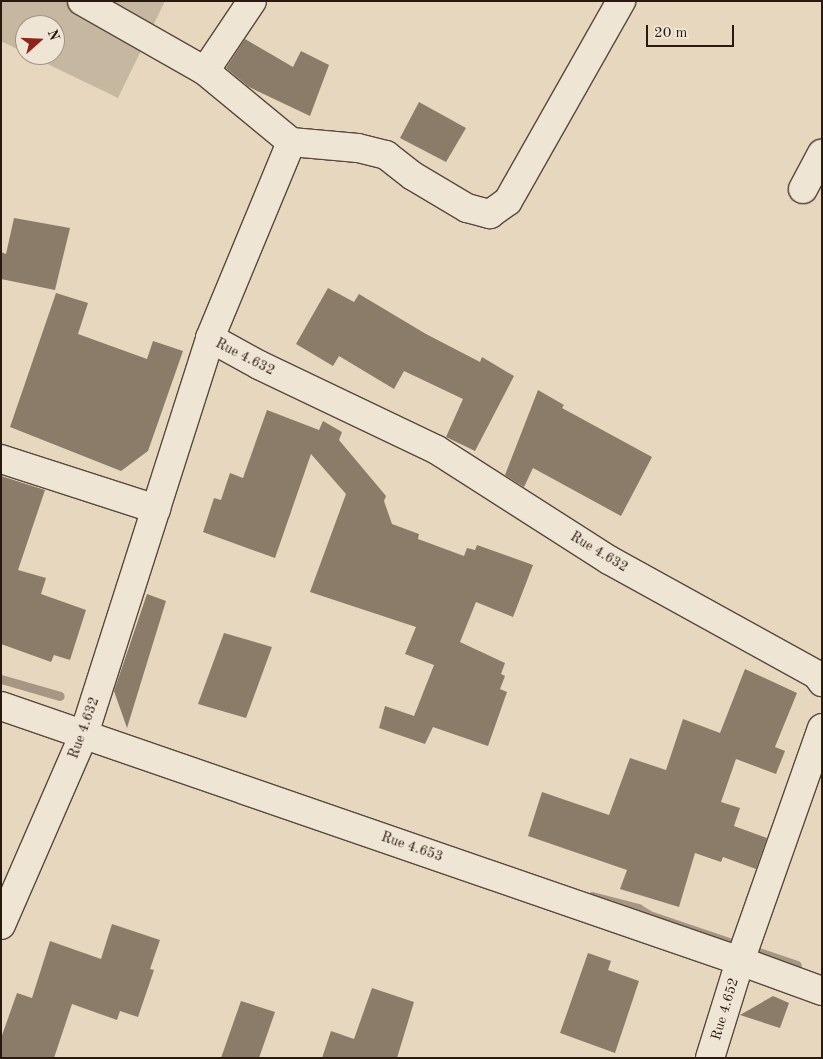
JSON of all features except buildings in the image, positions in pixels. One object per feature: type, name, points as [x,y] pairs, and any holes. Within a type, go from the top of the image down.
[{"type":"street","points":[[82,1],[204,71],[291,142],[358,148],[386,155],[413,176],[467,208],[490,214],[508,201],[620,1]]},
{"type":"street","points":[[204,71],[252,1]]},
{"type":"street","points":[[210,338],[291,142]]},
{"type":"street","points":[[803,189],[822,154]]},
{"type":"street","name":"Rue 4.632","points":[[1,925],[84,734],[210,338],[259,365],[437,450],[609,560],[818,675],[822,682]]},
{"type":"street","points":[[1,459],[156,509]]},
{"type":"street","name":"Rue 4.653","points":[[1,706],[822,991]]},
{"type":"street","points":[[740,961],[822,728]]},
{"type":"street","name":"Rue 4.652","points":[[710,1058],[740,961]]},
{"type":"shaded area","points":[[1,1],[165,1],[118,98],[50,65],[65,65],[65,15],[15,15],[15,48],[1,41]]},
{"type":"waterway","points":[[1,679],[60,696]]},
{"type":"waterway","points":[[592,896],[638,908],[649,915],[797,965]]}]
